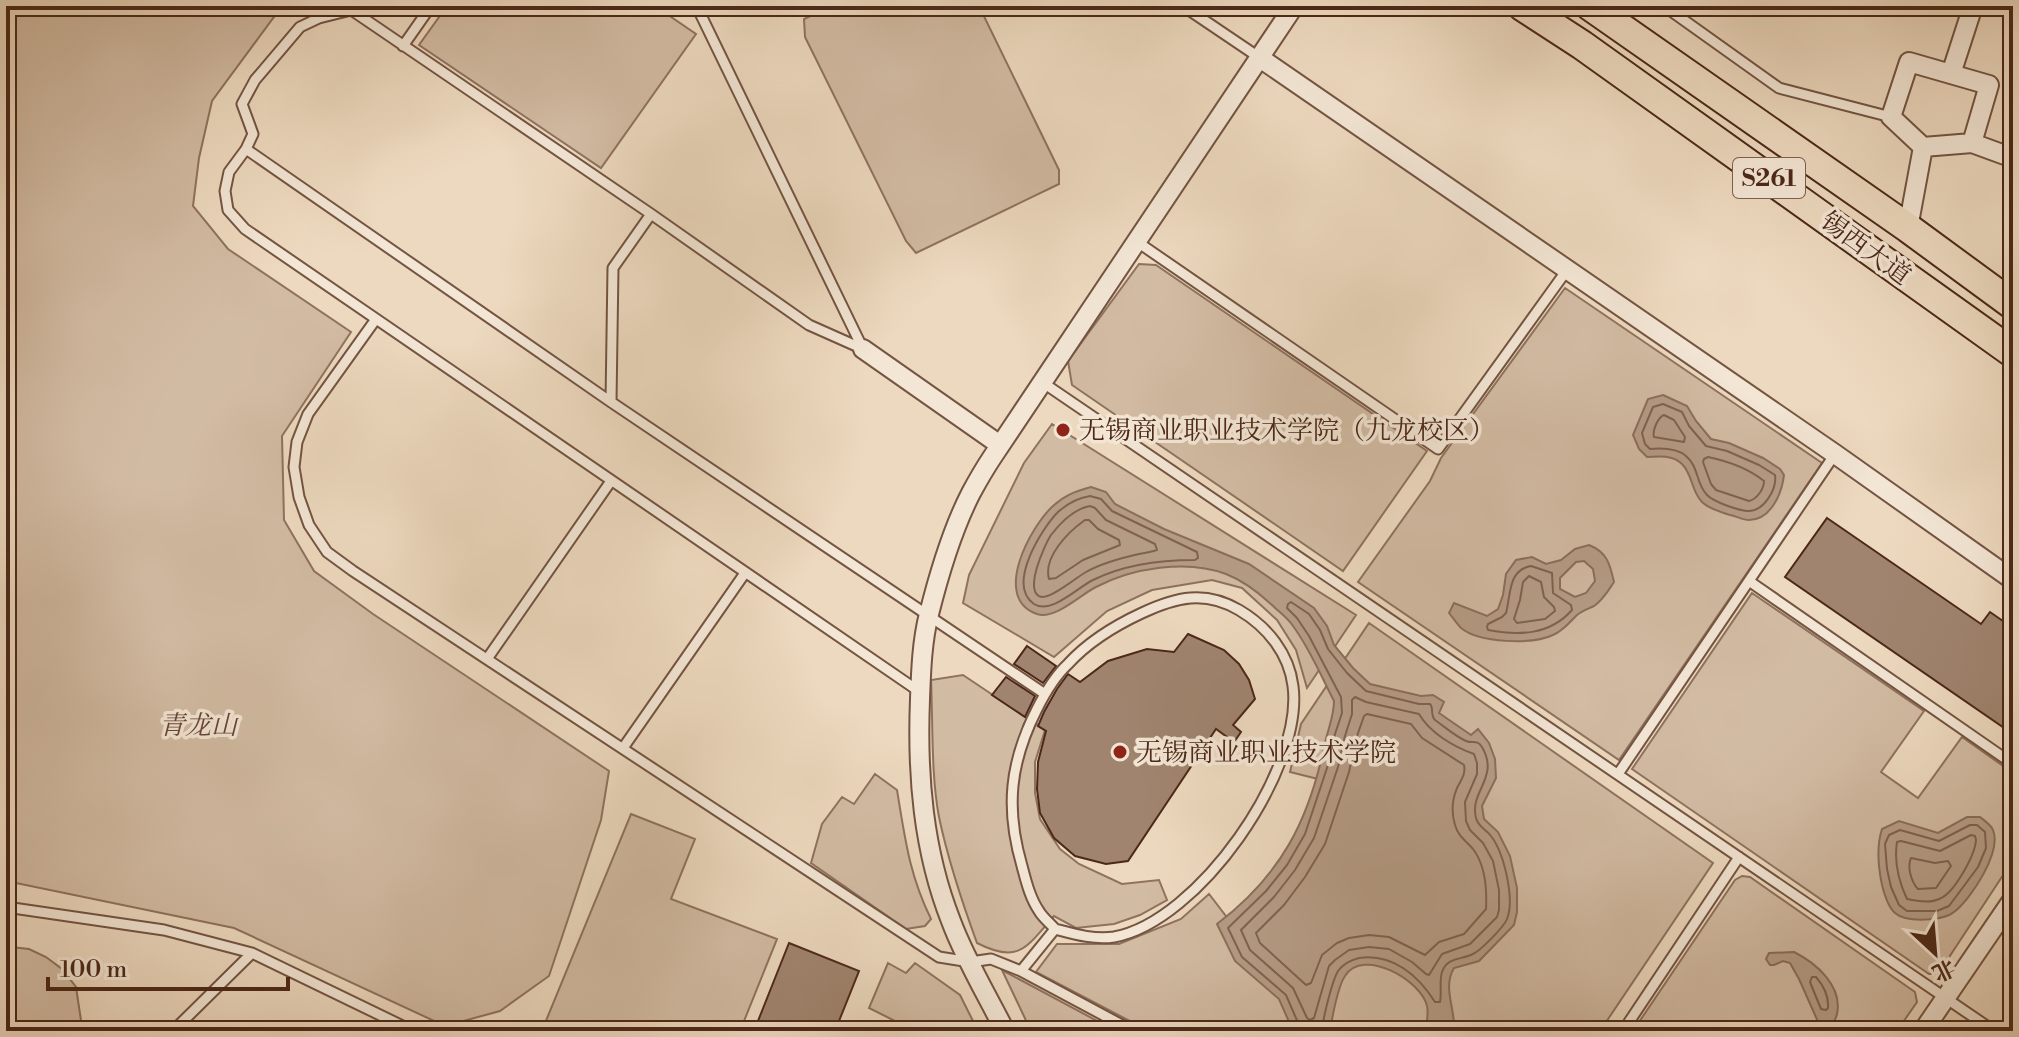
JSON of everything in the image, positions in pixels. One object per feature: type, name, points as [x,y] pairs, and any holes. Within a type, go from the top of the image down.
[{"type":"main road","name":"锡西大道","points":[[1522,6],[1582,45],[2013,353]]},
{"type":"main road","name":"锡西大道","points":[[1590,6],[2013,305]]},
{"type":"street","points":[[1005,1031],[950,921],[925,826],[919,775],[920,692],[928,617],[970,494],[1294,6]]},
{"type":"street","points":[[1951,74],[1973,6]]},
{"type":"street","points":[[1260,58],[2013,580]]},
{"type":"street","points":[[1972,143],[1989,85],[1909,62],[1891,117],[1923,147],[1972,143],[2013,158]]},
{"type":"street","points":[[1908,228],[1923,147]]},
{"type":"street","points":[[863,349],[1000,445]]},
{"type":"street","points":[[1923,1031],[2010,909]]},
{"type":"lane","points":[[403,46],[431,6]]},
{"type":"lane","points":[[1183,6],[1260,58]]},
{"type":"lane","points":[[1664,6],[1779,88],[1891,117]]},
{"type":"lane","points":[[863,349],[809,325],[348,8],[300,27],[255,80],[242,104],[253,134],[229,172],[225,191],[228,210],[245,229],[920,692]]},
{"type":"lane","points":[[697,8],[863,349]]},
{"type":"lane","points":[[246,149],[611,402],[1045,694]]},
{"type":"lane","points":[[611,402],[613,268],[651,214]]},
{"type":"lane","points":[[1136,241],[1438,449],[1567,270]]},
{"type":"lane","points":[[376,319],[308,414],[297,442],[294,467],[299,497],[309,525],[327,552],[939,957],[970,962],[991,959],[1021,971],[1133,1031]]},
{"type":"lane","points":[[1042,382],[1994,1031]]},
{"type":"lane","points":[[1618,774],[1835,454]]},
{"type":"lane","points":[[487,659],[611,481]]},
{"type":"lane","points":[[623,748],[745,573]]},
{"type":"lane","points":[[1749,581],[2013,764]]},
{"type":"lane","points":[[1200,597],[1240,610],[1276,641],[1289,665],[1294,689],[1292,720],[1279,766],[1256,811],[1208,877],[1160,918],[1114,937],[1086,938],[1055,929],[1038,911],[1028,887],[1014,831],[1012,802],[1015,767],[1024,734],[1045,694],[1066,665],[1095,639],[1119,624],[1175,600],[1200,597]]},
{"type":"lane","points":[[1623,1031],[1739,857]]},
{"type":"lane","points":[[6,907],[164,930],[252,953],[413,1031]]},
{"type":"lane","points":[[1021,971],[1055,929]]},
{"type":"lane","points":[[173,1031],[252,953]]},
{"type":"green space","name":"青龙山","points":[[6,6],[282,6],[212,101],[199,158],[193,206],[228,249],[351,332],[282,436],[284,520],[314,571],[373,614],[609,771],[601,820],[549,976],[500,1011],[445,1026],[234,928],[6,881]]},
{"type":"green space","points":[[447,6],[655,6],[696,34],[601,168],[419,45]]},
{"type":"green space","points":[[831,6],[979,6],[1059,170],[1059,184],[916,253],[906,241],[805,37],[804,19]]},
{"type":"green space","points":[[1139,264],[1156,265],[1427,451],[1343,571],[1072,385],[1068,361]]},
{"type":"green space","points":[[1565,288],[1822,463],[1619,760],[1358,582],[1430,481],[1441,458]]},
{"type":"green space","points":[[1052,424],[1356,615],[1307,688],[1296,650],[1277,620],[1242,588],[1212,580],[1152,590],[1107,611],[1054,657],[963,603],[969,575],[1024,463]]},
{"type":"green space","points":[[1752,593],[1924,711],[1881,772],[1918,798],[1962,737],[2013,773],[2013,860],[1938,974],[1929,974],[1632,769]]},
{"type":"green space","points":[[1369,623],[1713,863],[1600,1031],[1149,1031],[1036,972],[1057,944],[1119,944],[1181,919],[1209,894],[1229,920],[1287,862],[1318,779],[1290,772],[1301,724]]},
{"type":"green space","points":[[963,675],[1045,730],[1035,762],[1035,793],[1040,819],[1060,849],[1079,864],[1122,884],[1159,880],[1167,900],[1140,915],[1114,924],[1076,928],[1054,916],[1029,944],[1013,952],[1003,952],[977,943],[943,833],[933,767],[931,680]]},
{"type":"green space","points":[[875,774],[897,790],[913,871],[931,919],[925,926],[906,929],[811,863],[822,824],[842,797],[854,804]]},
{"type":"green space","points":[[631,814],[695,839],[671,899],[777,939],[740,1031],[552,1031],[543,1028]]},
{"type":"green space","points":[[1742,876],[1750,877],[1915,992],[1917,1002],[1897,1031],[1633,1031],[1735,880]]},
{"type":"green space","points":[[6,948],[29,949],[62,969],[76,987],[81,1031],[6,1031]]},
{"type":"green space","points":[[888,963],[906,973],[915,963],[960,995],[978,1031],[891,1031],[895,1021],[869,1008]]},
{"type":"green space","points":[[1002,970],[1116,1031],[1031,1031]]},
{"type":"water","points":[[1663,395],[1687,406],[1711,439],[1729,443],[1780,469],[1784,475],[1783,482],[1769,511],[1749,520],[1712,508],[1698,498],[1682,464],[1661,456],[1647,457],[1639,449],[1633,435],[1648,399]]},
{"type":"water","points":[[1091,487],[1106,492],[1115,504],[1164,529],[1249,564],[1314,608],[1327,626],[1334,645],[1370,684],[1421,696],[1433,695],[1444,702],[1439,713],[1471,735],[1478,729],[1489,743],[1495,759],[1496,778],[1482,806],[1484,819],[1498,832],[1510,856],[1517,888],[1517,912],[1514,925],[1479,961],[1454,968],[1449,991],[1454,1031],[1426,1031],[1427,1006],[1414,986],[1390,970],[1365,965],[1353,968],[1342,981],[1330,1031],[1293,1031],[1279,999],[1235,961],[1217,924],[1259,886],[1275,866],[1301,822],[1318,771],[1334,701],[1291,623],[1256,591],[1239,580],[1211,569],[1160,568],[1126,575],[1110,580],[1067,606],[1044,615],[1024,606],[1017,593],[1016,578],[1026,545],[1035,529],[1057,502]]},
{"type":"water","points":[[1589,545],[1600,551],[1609,564],[1614,582],[1597,604],[1579,614],[1557,633],[1532,640],[1506,641],[1480,637],[1461,628],[1449,613],[1454,603],[1487,616],[1498,609],[1506,574],[1516,560],[1532,557],[1546,564],[1561,560],[1575,549]],"holes":[[[1584,561],[1593,569],[1595,581],[1586,593],[1575,597],[1560,589],[1560,578],[1576,562]]]},
{"type":"water","points":[[1967,817],[1980,817],[1991,826],[1995,839],[1989,862],[1969,897],[1954,912],[1942,917],[1924,920],[1895,913],[1885,896],[1879,871],[1878,850],[1882,829],[1899,821],[1938,833]]},
{"type":"water","points":[[1794,952],[1811,962],[1832,985],[1838,1004],[1837,1016],[1831,1027],[1824,1030],[1819,1024],[1790,963],[1783,961],[1770,965],[1766,959],[1769,953]]},
{"type":"building","points":[[1827,518],[1981,624],[1990,612],[2013,628],[2013,734],[1785,577]]},
{"type":"building","name":"无锡商业职业技术学院","points":[[1188,634],[1224,650],[1239,664],[1249,680],[1255,699],[1233,725],[1241,732],[1234,742],[1216,729],[1128,861],[1106,864],[1075,856],[1054,838],[1040,813],[1038,762],[1046,731],[1038,726],[1044,712],[1068,674],[1080,682],[1108,661],[1147,649],[1174,652]]},
{"type":"building","points":[[1027,646],[1056,666],[1043,683],[1014,664]]},
{"type":"building","points":[[1006,677],[1035,696],[1025,717],[992,695]]},
{"type":"building","points":[[789,943],[859,971],[835,1031],[754,1031]]},
{"type":"place","name":"无锡商业职业技术学院（九龙校区）","points":[[1063,430]]},
{"type":"place","name":"无锡商业职业技术学院","points":[[1120,752]]}]
